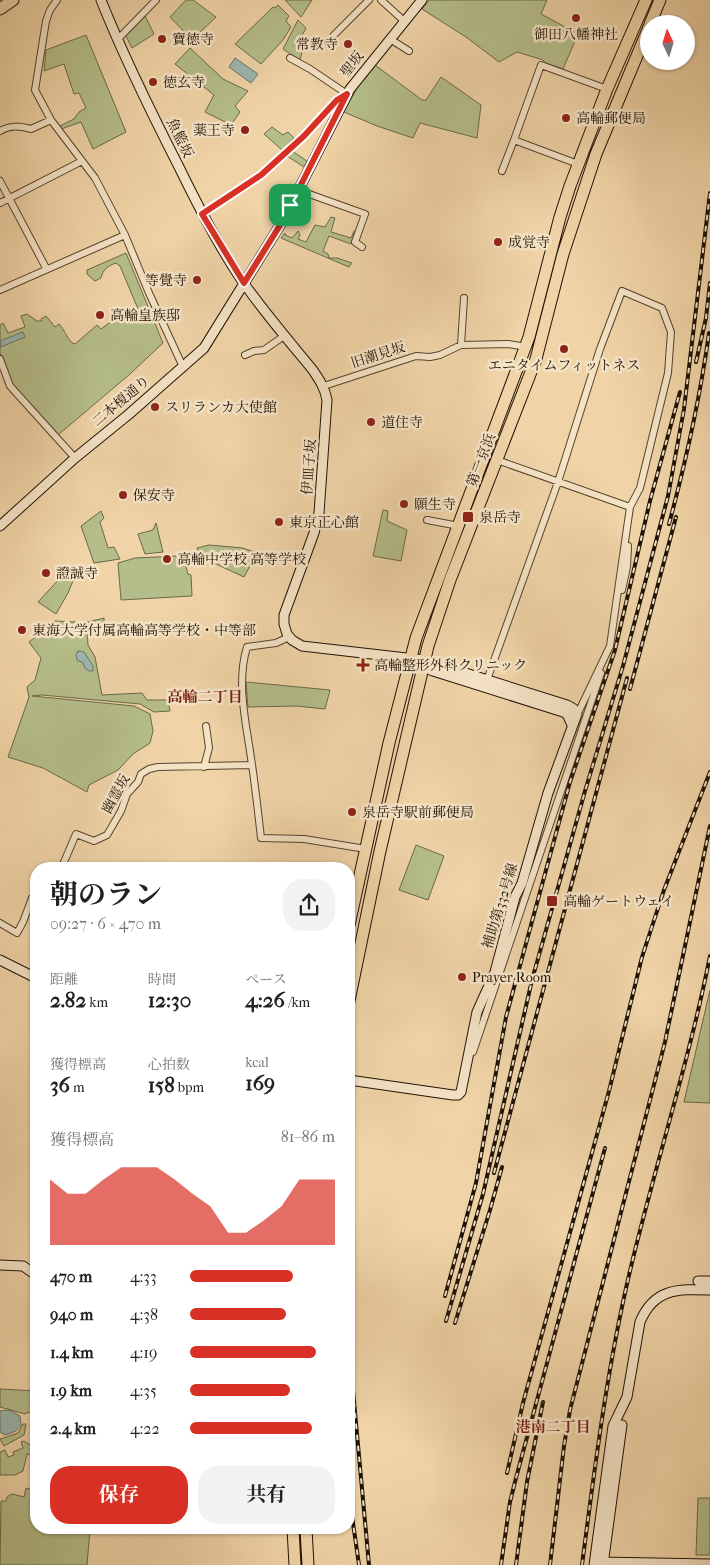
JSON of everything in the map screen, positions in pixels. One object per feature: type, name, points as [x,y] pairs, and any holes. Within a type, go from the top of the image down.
[{"type":"highway","points":[[0,9],[13,0]]},
{"type":"highway","name":"第一京浜","points":[[355,898],[389,743],[416,638],[525,347],[560,217],[578,164],[608,86],[646,0]]},
{"type":"highway","name":"第一京浜","points":[[654,15],[660,0]]},
{"type":"highway","points":[[633,31],[640,32]]},
{"type":"highway","name":"第一京浜","points":[[355,972],[380,851],[423,663],[450,580],[528,381],[548,316],[563,254],[596,154],[640,48]]},
{"type":"highway","points":[[608,86],[624,89]]},
{"type":"highway","points":[[534,316],[536,324],[540,325],[544,324],[548,316]]},
{"type":"highway","points":[[514,376],[523,374],[528,381]]},
{"type":"highway","points":[[294,1534],[295,1565]]},
{"type":"highway","points":[[306,1534],[308,1565]]},
{"type":"street","points":[[57,0],[50,10],[46,21],[36,90],[51,120],[95,178],[125,235],[183,367]]},
{"type":"street","name":"魚籃坂","points":[[101,0],[117,40],[202,214],[244,283]]},
{"type":"street","points":[[117,40],[156,0]]},
{"type":"street","points":[[334,35],[368,0]]},
{"type":"street","points":[[381,0],[404,21]]},
{"type":"street","name":"聖坂","points":[[244,283],[282,222],[347,94],[422,0]]},
{"type":"street","points":[[390,39],[409,51]]},
{"type":"street","points":[[202,214],[261,175],[304,136],[337,100],[347,94],[290,58]]},
{"type":"street","points":[[502,171],[541,66],[608,86]]},
{"type":"street","points":[[0,131],[9,126],[31,129],[51,120]]},
{"type":"street","points":[[514,140],[578,164]]},
{"type":"street","points":[[0,204],[82,161]]},
{"type":"street","points":[[0,181],[46,268]]},
{"type":"street","points":[[298,190],[365,214],[355,242],[362,247]]},
{"type":"street","points":[[0,290],[46,268],[125,235]]},
{"type":"street","points":[[244,283],[324,386]]},
{"type":"street","name":"二本榎通り","points":[[0,526],[75,458],[128,415],[204,348],[244,283]]},
{"type":"street","points":[[355,1081],[458,1095],[610,646],[627,567],[630,507],[640,488],[668,373],[671,332],[662,308],[622,291],[600,349],[558,482],[488,680],[423,663]]},
{"type":"street","points":[[464,298],[462,345],[508,344],[538,351]]},
{"type":"street","points":[[245,355],[254,351],[264,350],[284,336]]},
{"type":"street","name":"旧潮見坂","points":[[324,386],[416,356],[430,358],[462,345]]},
{"type":"street","points":[[0,359],[10,386],[75,458]]},
{"type":"street","name":"伊皿子坂","points":[[289,637],[284,624],[284,615],[314,532],[321,499],[327,400],[324,386]]},
{"type":"street","points":[[497,460],[630,507]]},
{"type":"street","points":[[427,520],[459,526]]},
{"type":"street","points":[[366,848],[304,839],[261,838],[242,682],[244,657],[247,647],[276,643],[289,637],[302,646],[315,649],[392,655],[411,659],[579,711],[610,646]]},
{"type":"street","name":"補助第332号線","points":[[423,663],[567,705],[574,708],[577,714],[548,793],[522,883],[514,897],[495,972],[477,1012],[462,1088],[458,1095]]},
{"type":"street","points":[[204,767],[209,748],[206,726]]},
{"type":"street","name":"幽霊坂","points":[[64,862],[76,834],[94,841],[107,835],[121,811],[127,794],[138,782],[141,774],[149,769],[158,767],[252,765]]},
{"type":"street","points":[[0,923],[17,933],[26,917],[30,904]]},
{"type":"street","points":[[0,960],[30,975]]},
{"type":"street","points":[[0,1265],[23,1266],[30,1271]]},
{"type":"street","points":[[698,1280],[710,1281]]},
{"type":"street","points":[[599,1564],[613,1426],[626,1397],[640,1322],[655,1300],[671,1291],[686,1289],[710,1290]]},
{"type":"street","points":[[599,1564],[622,1425]]},
{"type":"street","points":[[599,1564],[710,1564]]},
{"type":"green space","points":[[186,0],[193,0],[216,17],[192,40],[170,17]]},
{"type":"green space","points":[[285,0],[312,0],[301,17]]},
{"type":"green space","points":[[429,0],[547,0],[541,14],[578,34],[563,69],[545,63],[543,60],[517,52],[499,62],[466,37],[422,9]]},
{"type":"green space","points":[[278,5],[289,16],[286,21],[291,27],[283,40],[261,64],[235,44],[273,7],[275,8]]},
{"type":"green space","points":[[145,16],[154,34],[132,48],[125,34]]},
{"type":"green space","points":[[298,20],[306,28],[300,39],[305,42],[300,60],[283,49]]},
{"type":"green space","points":[[86,35],[126,132],[93,149],[81,122],[61,129],[60,126],[74,119],[79,112],[86,108],[79,93],[74,94],[64,64],[44,71],[46,50]]},
{"type":"green space","points":[[190,48],[223,79],[248,91],[235,106],[240,112],[231,125],[205,112],[214,95],[175,64]]},
{"type":"green space","points":[[375,65],[422,100],[426,100],[441,77],[481,105],[477,138],[420,123],[413,138],[344,112],[358,86]]},
{"type":"green space","points":[[272,127],[283,135],[288,132],[294,138],[282,150],[264,134]]},
{"type":"green space","points":[[292,151],[307,161],[304,167],[287,156]]},
{"type":"green space","points":[[331,217],[335,218],[331,232],[351,238],[355,231],[351,244],[329,236],[323,251],[328,254],[329,258],[337,258],[352,263],[349,267],[281,238],[285,233],[285,235],[292,238],[298,231],[300,235],[298,239],[306,242],[315,225],[325,227]]},
{"type":"green space","points":[[126,253],[163,343],[130,374],[58,435],[11,385],[0,353],[0,325],[3,323],[8,333],[25,327],[21,316],[27,314],[37,321],[42,321],[41,319],[46,316],[55,327],[59,324],[70,341],[75,344],[97,325],[101,329],[119,316],[134,323],[139,322],[141,316],[120,266],[116,263],[110,265],[104,271],[101,278],[95,281],[87,274],[87,270]]},
{"type":"green space","points":[[383,510],[388,511],[387,521],[407,530],[401,561],[373,556]]},
{"type":"green space","points":[[101,511],[104,518],[100,522],[108,548],[114,547],[120,559],[94,563],[81,526]]},
{"type":"green space","points":[[156,523],[163,552],[145,554],[138,534],[153,530]]},
{"type":"green space","points":[[209,545],[243,548],[257,553],[244,577],[201,557],[197,548]]},
{"type":"green space","points":[[178,556],[185,563],[188,574],[191,575],[192,596],[121,600],[118,563],[135,558]]},
{"type":"green space","points":[[73,564],[77,571],[68,593],[56,614],[38,602]]},
{"type":"green space","points":[[104,618],[104,621],[87,629],[88,645],[95,657],[102,695],[142,693],[147,700],[168,700],[170,711],[154,712],[140,704],[42,695],[32,696],[134,706],[150,714],[153,731],[150,743],[133,754],[118,770],[89,785],[87,792],[43,768],[8,757],[29,697],[27,687],[35,680],[41,658],[29,642],[55,621],[76,622],[80,624]]},
{"type":"green space","points":[[246,682],[330,690],[325,709],[297,706],[248,707]]},
{"type":"green space","points":[[416,845],[444,856],[428,900],[399,890]]},
{"type":"green space","points":[[710,990],[710,1103],[684,1102]]},
{"type":"green space","points":[[0,1389],[30,1391],[30,1412],[25,1414],[0,1407]]},
{"type":"green space","points":[[23,1424],[26,1424],[24,1435],[4,1446],[0,1439],[18,1433]]},
{"type":"green space","points":[[24,1441],[30,1445],[30,1455],[27,1454],[23,1471],[15,1475],[0,1475],[0,1452],[5,1450],[8,1457],[14,1455],[13,1452],[23,1448],[21,1442]]},
{"type":"green space","points":[[26,1488],[30,1489],[30,1534],[90,1534],[87,1565],[0,1565],[1,1501],[6,1501],[7,1497],[12,1494],[24,1497]]},
{"type":"green space","points":[[698,1498],[710,1498],[710,1555],[696,1555]]},
{"type":"water","points":[[235,58],[258,74],[251,83],[229,67]]},
{"type":"water","points":[[23,332],[25,337],[1,347],[0,341]]},
{"type":"water","points":[[78,651],[84,652],[93,666],[93,671],[89,671],[83,663],[77,660],[76,655]]},
{"type":"water","points":[[9,1410],[20,1416],[21,1425],[16,1431],[5,1435],[0,1432],[0,1411]]},
{"type":"railway","points":[[446,1321],[483,1194],[532,980],[585,791],[623,666],[668,496],[684,409],[710,193]]},
{"type":"railway","points":[[696,362],[706,318],[710,283]]},
{"type":"railway","points":[[669,524],[692,429],[709,333]]},
{"type":"railway","points":[[445,1296],[476,1183],[506,1017],[570,782],[615,650],[650,501],[680,392]]},
{"type":"railway","points":[[630,689],[676,517]]},
{"type":"railway","points":[[494,1173],[627,678]]},
{"type":"railway","points":[[507,1473],[523,1403],[609,1091],[642,957],[664,890],[710,772]]},
{"type":"railway","points":[[550,1565],[570,1410],[665,1042],[710,826]]},
{"type":"railway","points":[[582,1565],[602,1417],[622,1307],[640,1231],[702,996],[710,956]]},
{"type":"railway","points":[[501,1565],[510,1502],[605,1148]]},
{"type":"railway","points":[[455,1323],[502,1167]]},
{"type":"railway","points":[[516,1565],[527,1482],[543,1402]]},
{"type":"railway","points":[[355,1412],[369,1565]]},
{"type":"railway","points":[[355,1534],[359,1565]]},
{"type":"place","name":"御田八幡神社","points":[[576,18]]},
{"type":"place","name":"寶徳寺","points":[[162,39]]},
{"type":"place","name":"常教寺","points":[[348,44]]},
{"type":"place","name":"徳玄寺","points":[[153,82]]},
{"type":"place","name":"高輪郵便局","points":[[566,118]]},
{"type":"place","name":"薬王寺","points":[[245,130]]},
{"type":"place","name":"成覚寺","points":[[498,242]]},
{"type":"place","name":"等覺寺","points":[[197,280]]},
{"type":"place","name":"高輪皇族邸","points":[[100,315]]},
{"type":"place","name":"エニタイムフィットネス","points":[[564,349]]},
{"type":"place","name":"スリランカ大使館","points":[[155,407]]},
{"type":"place","name":"道住寺","points":[[371,422]]},
{"type":"place","name":"保安寺","points":[[123,495]]},
{"type":"place","name":"願生寺","points":[[404,504]]},
{"type":"place","name":"泉岳寺","points":[[468,517]]},
{"type":"place","name":"東京正心館","points":[[279,522]]},
{"type":"place","name":"高輪中学校 高等学校","points":[[167,559]]},
{"type":"place","name":"證誠寺","points":[[46,573]]},
{"type":"place","name":"東海大学付属高輪高等学校・中等部","points":[[22,630]]},
{"type":"place","name":"高輪整形外科クリニック","points":[[363,665]]},
{"type":"place","name":"泉岳寺駅前郵便局","points":[[352,812]]},
{"type":"place","name":"高輪ゲートウェイ","points":[[552,901]]},
{"type":"place","name":"Prayer Room","points":[[462,977]]},
{"type":"district","name":"高輪二丁目","points":[[205,697]]},
{"type":"district","name":"港南二丁目","points":[[553,1427]]},
{"type":"route","points":[[347,94],[290,205],[282,222],[244,283],[202,214],[246,187],[261,175],[304,136],[337,100],[347,94]]}]
